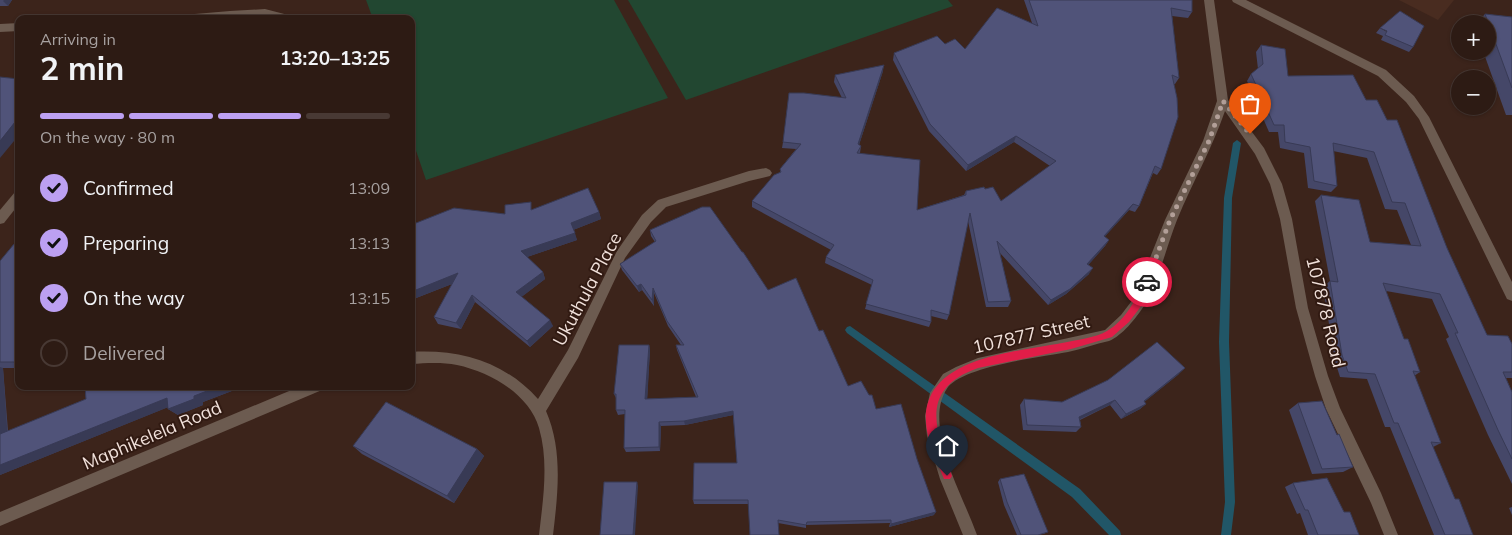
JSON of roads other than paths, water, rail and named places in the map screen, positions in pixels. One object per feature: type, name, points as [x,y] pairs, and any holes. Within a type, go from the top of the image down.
[{"type":"street","name":"107877 Street","points":[[970,535],[933,435],[932,413],[936,395],[944,382],[964,369],[978,364],[1071,345],[1109,334],[1126,319],[1139,302],[1157,260],[1170,220],[1209,141],[1223,101],[1209,0]]},
{"type":"street","points":[[1237,0],[1382,73],[1410,99],[1423,117],[1512,295]]},
{"type":"street","points":[[248,15],[265,13],[273,15]]},
{"type":"street","points":[[0,28],[15,27]]},
{"type":"street","name":"107878 Road","points":[[1223,101],[1250,134],[1276,185],[1287,223],[1301,307],[1321,373],[1342,430],[1369,483],[1390,535]]},
{"type":"street","name":"Ukuthula Place","points":[[539,410],[572,356],[621,255],[654,210],[662,203],[750,176],[766,173]]},
{"type":"street","points":[[0,219],[15,200]]},
{"type":"street","points":[[415,358],[439,357],[464,360],[496,373],[516,385],[539,410],[546,428],[551,459],[551,497],[546,535]]},
{"type":"street","name":"Maphikelela Road","points":[[0,519],[308,390]]},
{"type":"waterway","points":[[1226,535],[1230,502],[1224,342],[1228,198],[1237,143]]},
{"type":"waterway","points":[[850,330],[1076,493],[1116,535]]}]
